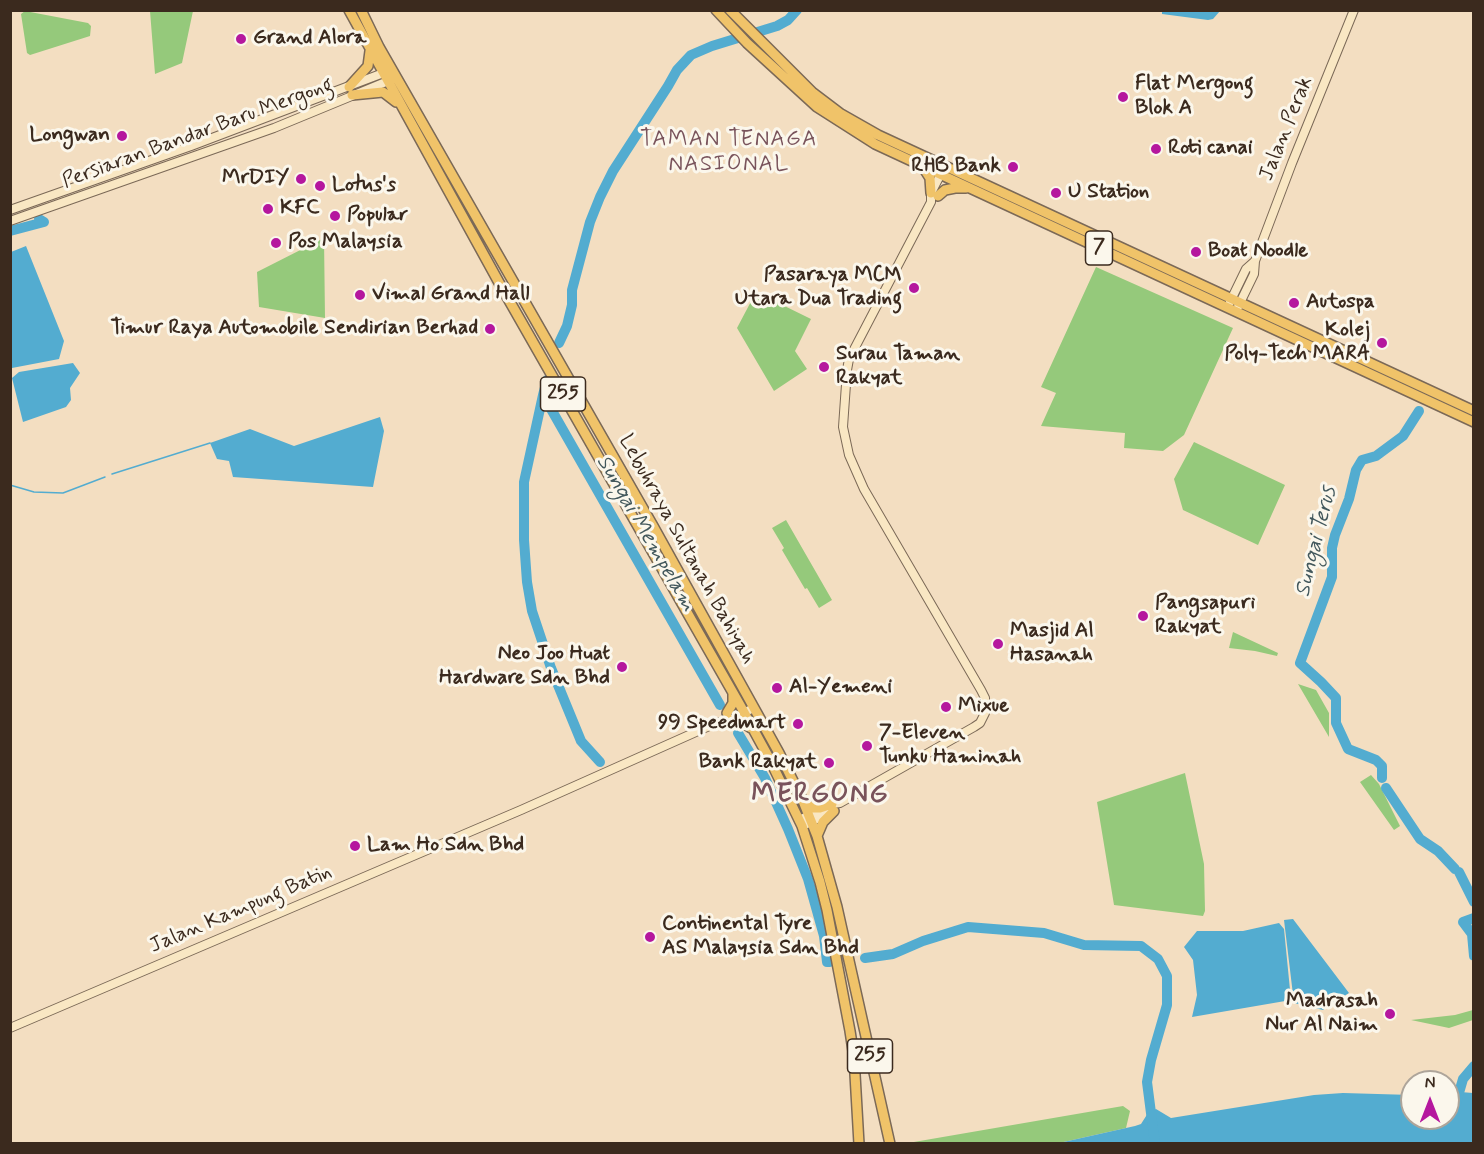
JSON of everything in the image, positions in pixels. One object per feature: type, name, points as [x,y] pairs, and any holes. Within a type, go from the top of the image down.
[{"type":"main road","name":"Lebuhraya Sultanah Bahiyah","points":[[349,10],[370,51],[390,75],[631,488],[779,753],[803,801],[830,879],[890,1143]]},
{"type":"main road","name":"Lebuhraya Sultanah Bahiyah","points":[[361,10],[379,47],[403,111],[732,691],[801,823],[820,882],[835,947],[853,1049],[859,1143]]},
{"type":"main road","name":"7","points":[[716,10],[747,43],[812,103],[875,144],[923,167],[946,172],[971,188],[1473,411]]},
{"type":"main road","name":"7","points":[[730,10],[812,92],[841,114],[878,135],[946,172],[1233,306],[1473,422]]},
{"type":"main road","points":[[351,91],[368,66],[370,51]]},
{"type":"main road","points":[[351,91],[383,92],[392,97],[403,111]]},
{"type":"main road","points":[[923,167],[930,178],[934,197],[945,190],[971,188]]},
{"type":"main road","points":[[619,494],[631,488]]},
{"type":"main road","points":[[732,691],[733,703],[729,716],[753,730]]},
{"type":"main road","points":[[803,801],[813,808],[835,806]]},
{"type":"main road","points":[[817,836],[823,822],[835,806]]},
{"type":"street","name":"Jalan Perak","points":[[1233,306],[1254,274],[1255,261],[1354,10]]},
{"type":"street","name":"Persiaran Bandar Baru Mergong","points":[[10,210],[351,91],[390,75]]},
{"type":"street","name":"Persiaran Bandar Baru Mergong","points":[[10,221],[274,128],[351,91]]},
{"type":"street","points":[[801,823],[974,727],[980,723],[985,713],[985,698],[981,690],[864,489],[849,455],[843,427],[849,359],[946,172]]},
{"type":"street","name":"Jalan Kampung Batin","points":[[10,1028],[521,810],[716,723],[719,717],[729,716],[751,704]]},
{"type":"green space","points":[[25,11],[88,23],[91,26],[90,36],[30,55],[27,53],[21,14]]},
{"type":"green space","points":[[150,11],[193,11],[182,63],[155,74]]},
{"type":"green space","points":[[324,238],[325,318],[259,307],[257,272]]},
{"type":"green space","points":[[1096,267],[1233,328],[1184,435],[1163,451],[1124,448],[1125,433],[1041,426],[1056,393],[1041,387]]},
{"type":"green space","points":[[756,292],[811,319],[795,351],[807,369],[774,391],[737,328]]},
{"type":"green space","points":[[1194,442],[1285,485],[1258,545],[1183,510],[1174,479]]},
{"type":"green space","points":[[786,520],[832,600],[819,608],[782,550],[784,548],[772,528]]},
{"type":"green space","points":[[1233,632],[1278,653],[1277,656],[1229,648]]},
{"type":"green space","points":[[1298,684],[1316,690],[1329,713],[1329,737]]},
{"type":"green space","points":[[1185,773],[1204,864],[1205,911],[1203,916],[1114,905],[1097,802]]},
{"type":"green space","points":[[1371,775],[1379,784],[1400,826],[1394,830],[1360,782]]},
{"type":"green space","points":[[1473,1010],[1473,1020],[1449,1028],[1411,1020],[1455,1015]]},
{"type":"green space","points":[[1123,1106],[1130,1111],[1126,1128],[1059,1143],[908,1143]]},
{"type":"water","points":[[1162,10],[1220,11],[1213,19],[1208,20],[1162,14]]},
{"type":"water","points":[[26,246],[64,341],[59,359],[12,368],[10,366],[11,252]]},
{"type":"water","points":[[73,363],[80,373],[70,388],[71,400],[66,407],[23,422],[12,378],[19,372]]},
{"type":"water","points":[[380,417],[384,431],[373,487],[233,477],[229,461],[217,459],[210,443],[250,429],[294,446]]},
{"type":"water","points":[[1293,919],[1349,993],[1323,1010],[1294,1003],[1284,920]]},
{"type":"water","points":[[1279,923],[1284,929],[1291,1000],[1192,1017],[1197,995],[1193,960],[1184,947],[1197,931],[1243,931]]},
{"type":"water","points":[[1460,1092],[1473,1093],[1473,1143],[1059,1143],[1141,1124],[1148,1113],[1156,1109],[1171,1118],[1314,1095],[1343,1093],[1400,1095],[1400,1130],[1460,1130]]},
{"type":"waterway","name":"Sungai Mempelam","points":[[559,343],[567,326],[572,305],[572,290],[590,222],[600,197],[613,171],[677,70],[691,55],[712,46],[777,26],[788,20],[797,10]]},
{"type":"waterway","points":[[10,231],[44,222],[39,219]]},
{"type":"waterway","name":"Sungai Mempelam","points":[[547,380],[543,395],[720,705]]},
{"type":"waterway","points":[[543,395],[524,482],[527,582],[532,611],[551,668],[581,741],[600,762]]},
{"type":"waterway","name":"Sungai Terus","points":[[1382,778],[1382,766],[1376,760],[1348,749],[1336,723],[1336,698],[1300,663],[1332,577],[1332,548],[1349,499],[1356,470],[1362,460],[1376,456],[1403,436],[1419,411]]},
{"type":"waterway","points":[[112,474],[210,443]]},
{"type":"waterway","points":[[10,485],[34,492],[63,493],[105,477]]},
{"type":"waterway","name":"Sungai Mempelam","points":[[738,733],[765,778],[788,829],[808,879],[824,936],[827,962],[830,962]]},
{"type":"waterway","name":"Sungai Terus","points":[[1386,788],[1420,839],[1438,851],[1455,869]]},
{"type":"waterway","name":"Sungai Terus","points":[[1459,872],[1474,902]]},
{"type":"waterway","name":"Sungai Terus","points":[[1474,918],[1463,922],[1472,934],[1474,956]]},
{"type":"waterway","name":"Sungai Mempelam","points":[[865,958],[893,954],[923,941],[968,927],[1044,933],[1084,945],[1141,946],[1158,959],[1167,976],[1167,1005],[1147,1082],[1155,1144]]},
{"type":"waterway","name":"Sungai Terus","points":[[1460,1089],[1463,1079],[1474,1066]]},
{"type":"place","name":"Grand Alora","points":[[241,39]]},
{"type":"place","name":"Flat Mergong Blok A","points":[[1123,97]]},
{"type":"place","name":"Longwan","points":[[122,136]]},
{"type":"place","name":"Roti canai","points":[[1156,149]]},
{"type":"place","name":"RHB Bank","points":[[1013,167]]},
{"type":"place","name":"MrDIY","points":[[301,179]]},
{"type":"place","name":"Lotus's","points":[[320,186]]},
{"type":"place","name":"U Station","points":[[1056,193]]},
{"type":"place","name":"KFC","points":[[268,209]]},
{"type":"place","name":"Popular","points":[[335,216]]},
{"type":"place","name":"Pos Malaysia","points":[[276,243]]},
{"type":"place","name":"Boat Noodle","points":[[1196,252]]},
{"type":"place","name":"Pasaraya MCM Utara Dua Trading","points":[[914,288]]},
{"type":"place","name":"Vimal Grand Hall","points":[[360,295]]},
{"type":"place","name":"Autospa","points":[[1294,303]]},
{"type":"place","name":"Timur Raya Automobile Sendirian Berhad","points":[[490,329]]},
{"type":"place","name":"Kolej Poly-Tech MARA","points":[[1382,343]]},
{"type":"place","name":"Surau Taman Rakyat","points":[[824,367]]},
{"type":"place","name":"Pangsapuri Rakyat","points":[[1143,616]]},
{"type":"place","name":"Masjid Al Hasanah","points":[[998,644]]},
{"type":"place","name":"Neo Joo Huat Hardware Sdn Bhd","points":[[622,667]]},
{"type":"place","name":"Al-Yemeni","points":[[777,688]]},
{"type":"place","name":"Mixue","points":[[946,707]]},
{"type":"place","name":"99 Speedmart","points":[[798,724]]},
{"type":"place","name":"7-Eleven Tunku Haminah","points":[[867,746]]},
{"type":"place","name":"Bank Rakyat","points":[[829,763]]},
{"type":"place","name":"Lam Ho Sdn Bhd","points":[[355,846]]},
{"type":"place","name":"Continental Tyre AS Malaysia Sdn Bhd","points":[[650,937]]},
{"type":"place","name":"Madrasah Nur Al Naim","points":[[1390,1014]]},
{"type":"district","name":"TAMAN TENAGA NASIONAL","points":[[729,152]]},
{"type":"district","name":"MERGONG","points":[[820,795]]}]
